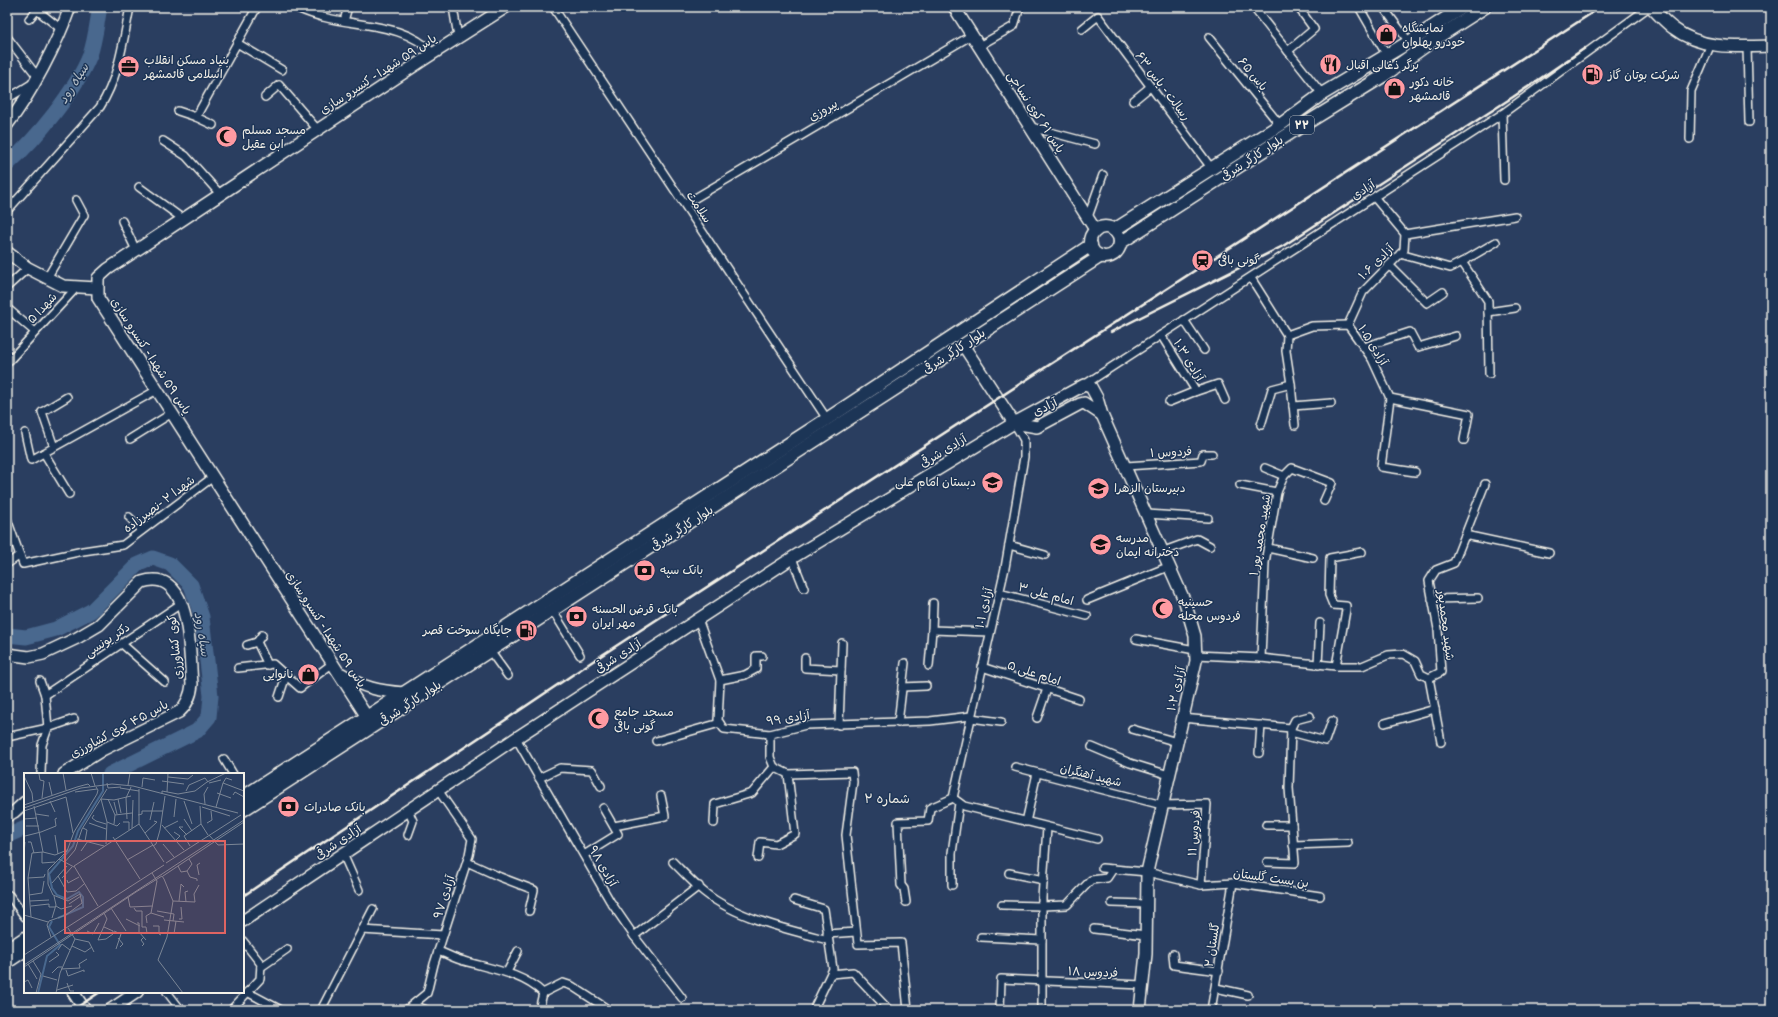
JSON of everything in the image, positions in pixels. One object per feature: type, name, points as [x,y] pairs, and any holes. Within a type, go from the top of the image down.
[{"type":"main road","name":"بلوار کارگر شرقی","points":[[1114,230],[1280,125],[1322,94],[1386,54],[1409,42],[1463,7]]},
{"type":"main road","name":"بلوار کارگر شرقی","points":[[1120,243],[1292,132],[1383,76],[1435,39],[1485,7]]},
{"type":"main road","points":[[1102,228],[1108,228],[1114,230],[1120,243],[1118,250],[1114,254],[1107,257],[1100,256],[1092,250],[1091,240],[1096,231],[1102,228]]},
{"type":"main road","name":"بلوار کارگر شرقی","points":[[244,809],[552,612],[628,556],[827,419],[1091,245]]},
{"type":"main road","name":"بلوار کارگر شرقی","points":[[244,794],[404,693],[628,556],[963,345],[1100,256]]},
{"type":"main road","points":[[7,950],[24,939]]},
{"type":"main road","points":[[7,962],[24,951]]},
{"type":"street","points":[[9,119],[20,108],[61,29],[70,7]]},
{"type":"street","points":[[7,212],[100,107],[109,93],[115,77],[130,7]]},
{"type":"street","points":[[196,117],[257,7]]},
{"type":"street","points":[[293,7],[322,17],[408,34],[424,44],[433,53]]},
{"type":"street","points":[[344,21],[348,7]]},
{"type":"street","points":[[453,7],[458,37]]},
{"type":"street","name":"یاس ۵۹ شهدا - کنسرو سازی","points":[[367,716],[98,298],[98,278],[108,269],[220,194],[433,53],[506,7]]},
{"type":"street","name":"سلامت","points":[[553,7],[827,419]]},
{"type":"street","name":"یاس ۶۱ کوی نساجی","points":[[954,7],[1096,231]]},
{"type":"street","points":[[979,46],[1014,26],[1020,7]]},
{"type":"street","points":[[1253,7],[1322,94]]},
{"type":"street","points":[[1288,51],[1314,29],[1298,7]]},
{"type":"street","points":[[1359,7],[1386,54]]},
{"type":"street","points":[[1384,7],[1409,42]]},
{"type":"street","points":[[1650,7],[1674,30],[1696,41],[1727,47],[1771,46]]},
{"type":"street","name":"آزادی","points":[[1014,423],[1084,385],[1375,198],[1502,114],[1650,7]]},
{"type":"street","points":[[29,19],[38,8],[61,29]]},
{"type":"street","name":"رسالت - یاس ۶۳","points":[[1082,29],[1098,16],[1212,169]]},
{"type":"street","name":"پیروزی","points":[[684,204],[972,35]]},
{"type":"street","points":[[7,37],[35,79]]},
{"type":"street","name":"یاس ۶۵","points":[[1209,37],[1280,125]]},
{"type":"street","points":[[237,43],[282,70]]},
{"type":"street","points":[[1690,139],[1691,91],[1711,44]]},
{"type":"street","points":[[1747,47],[1749,122]]},
{"type":"street","points":[[8,97],[35,79]]},
{"type":"street","points":[[265,97],[279,85],[318,130]]},
{"type":"street","points":[[1133,101],[1150,87]]},
{"type":"street","points":[[178,110],[213,125]]},
{"type":"street","points":[[1502,114],[1504,180]]},
{"type":"street","points":[[1031,127],[1095,144]]},
{"type":"street","points":[[163,142],[186,156],[220,194]]},
{"type":"street","points":[[1088,218],[1103,175]]},
{"type":"street","points":[[139,187],[183,219]]},
{"type":"street","name":"آزادی ۱۰۶","points":[[1348,325],[1363,292],[1404,250],[1405,234],[1375,198]]},
{"type":"street","points":[[48,278],[84,215],[76,200]]},
{"type":"street","points":[[1405,234],[1515,216]]},
{"type":"street","points":[[122,221],[136,250]]},
{"type":"street","points":[[1400,254],[1450,268],[1496,242]]},
{"type":"street","points":[[7,252],[28,268],[63,286],[97,288]]},
{"type":"street","points":[[1462,262],[1488,301],[1489,374]]},
{"type":"street","points":[[1389,265],[1427,303],[1443,292]]},
{"type":"street","points":[[7,287],[28,268]]},
{"type":"street","points":[[1251,278],[1286,335],[1286,351],[1295,425]]},
{"type":"street","name":"شهدا ۵","points":[[7,363],[10,356],[35,332],[77,287]]},
{"type":"street","points":[[7,308],[35,332]]},
{"type":"street","points":[[1488,312],[1515,308]]},
{"type":"street","points":[[1184,320],[1204,350]]},
{"type":"street","name":"آزادی ۱۰۵","points":[[1286,335],[1312,326],[1348,325],[1372,359],[1390,398]]},
{"type":"street","points":[[1364,347],[1410,332],[1418,347],[1456,336]]},
{"type":"street","name":"آزادی ۱۰۳","points":[[1161,336],[1196,391],[1168,402]]},
{"type":"street","points":[[963,345],[1014,423]]},
{"type":"street","points":[[1194,392],[1218,384],[1225,400]]},
{"type":"street","points":[[1261,425],[1272,389],[1291,384]]},
{"type":"street","points":[[1084,385],[1092,387],[1098,398],[1102,415]]},
{"type":"street","points":[[25,433],[31,460],[157,390]]},
{"type":"street","points":[[54,447],[42,412],[67,397]]},
{"type":"street","points":[[1415,472],[1381,467],[1390,398],[1468,414],[1464,440]]},
{"type":"street","name":"آزادی","points":[[1014,423],[1037,427],[1084,403],[1102,415]]},
{"type":"street","points":[[1293,406],[1331,404]]},
{"type":"street","points":[[130,439],[172,413]]},
{"type":"street","name":"آزادی ۱۰۲","points":[[1102,415],[1164,551],[1185,602],[1195,636],[1196,661],[1147,872],[1146,935],[1140,1010]]},
{"type":"street","name":"آزادی ۱۰۱","points":[[953,798],[1009,545],[1024,457],[1024,440],[1014,423]]},
{"type":"street","name":"آزادی شرقی","points":[[244,920],[516,738],[792,558],[1014,423]]},
{"type":"street","points":[[44,453],[69,494]]},
{"type":"street","name":"فردوس ۱","points":[[1126,466],[1201,461],[1203,454],[1212,454]]},
{"type":"street","points":[[1265,468],[1284,476]]},
{"type":"street","name":"شهید محمد پور ۱","points":[[1261,658],[1265,563],[1277,492],[1284,476],[1292,468],[1332,483],[1324,501]]},
{"type":"street","name":"شهدا ۲ -نصیرزاده","points":[[20,555],[24,564],[83,551],[123,545],[213,477]]},
{"type":"street","name":"شهید محمدپور","points":[[1429,678],[1441,672],[1438,629],[1429,581],[1436,570],[1454,563],[1485,484]]},
{"type":"street","points":[[1240,485],[1277,492]]},
{"type":"street","points":[[1148,514],[1208,518]]},
{"type":"street","points":[[130,517],[142,530]]},
{"type":"street","points":[[7,519],[20,555],[7,564]]},
{"type":"street","points":[[1465,535],[1549,553]]},
{"type":"street","points":[[1164,551],[1197,539],[1210,546]]},
{"type":"street","points":[[1009,545],[1044,555]]},
{"type":"street","points":[[1268,548],[1313,558]]},
{"type":"street","points":[[1336,666],[1346,606],[1333,605],[1329,595],[1330,558],[1362,552]]},
{"type":"street","points":[[792,558],[804,588]]},
{"type":"street","points":[[1087,600],[1170,566]]},
{"type":"street","name":"کوی کشاورزی","points":[[7,654],[29,657],[43,654],[77,638],[99,625],[142,582],[152,579],[162,580],[177,593],[182,603],[187,624],[192,684]]},
{"type":"street","name":"امام علی ۳","points":[[999,593],[1087,616]]},
{"type":"street","points":[[1432,599],[1478,598]]},
{"type":"street","name":"دکتر یونسی","points":[[45,695],[182,603]]},
{"type":"street","points":[[929,666],[933,603]]},
{"type":"street","points":[[552,612],[580,655]]},
{"type":"street","points":[[656,741],[720,723],[718,721],[720,680],[698,619]]},
{"type":"street","points":[[1318,665],[1320,623]]},
{"type":"street","points":[[932,630],[990,632]]},
{"type":"street","points":[[247,645],[256,642],[262,635]]},
{"type":"street","points":[[1136,638],[1195,653],[1261,658],[1318,665],[1362,666],[1388,655],[1403,654],[1415,661],[1421,674],[1429,678],[1441,742]]},
{"type":"street","points":[[256,642],[268,665]]},
{"type":"street","points":[[839,725],[842,643]]},
{"type":"street","points":[[122,644],[165,682]]},
{"type":"street","points":[[490,652],[508,676]]},
{"type":"street","points":[[720,680],[745,675],[756,668],[756,656],[762,656]]},
{"type":"street","points":[[805,658],[805,668],[841,670]]},
{"type":"street","points":[[898,723],[905,663]]},
{"type":"street","points":[[238,668],[273,664],[300,688],[335,667],[353,681],[368,688],[384,692],[404,693]]},
{"type":"street","name":"امام علی ۵","points":[[982,667],[1079,699]]},
{"type":"street","points":[[279,697],[286,676]]},
{"type":"street","points":[[40,681],[45,695],[48,728],[42,745],[40,773]]},
{"type":"street","name":"یاس ۴۵ کوی کشاورزی","points":[[66,773],[102,750],[179,712],[188,702],[192,684]]},
{"type":"street","points":[[902,687],[926,686]]},
{"type":"street","points":[[1037,718],[1048,688]]},
{"type":"street","points":[[1385,723],[1435,709]]},
{"type":"street","points":[[1267,862],[1295,863],[1289,788],[1291,730],[1295,720],[1310,716]]},
{"type":"street","name":"آزادی ٩٩","points":[[720,723],[724,729],[770,734],[806,725],[898,723],[971,717],[1001,722]]},
{"type":"street","points":[[1182,718],[1261,725],[1291,730],[1325,741],[1332,721]]},
{"type":"street","points":[[7,737],[48,728],[74,719]]},
{"type":"street","points":[[1259,753],[1261,725]]},
{"type":"street","points":[[1132,729],[1176,742]]},
{"type":"street","points":[[770,734],[770,757],[774,767],[788,774],[852,772],[853,782],[846,836],[858,944],[901,942],[908,1010]]},
{"type":"street","name":"آزادی ۹۸","points":[[516,738],[610,901],[634,936],[682,998]]},
{"type":"street","points":[[1092,747],[1130,763],[1169,775]]},
{"type":"street","points":[[224,759],[232,773]]},
{"type":"street","points":[[714,823],[714,804],[752,793],[774,767]]},
{"type":"street","name":"شهید آهنگران","points":[[1015,767],[1162,805]]},
{"type":"street","points":[[539,778],[560,768],[592,770],[601,786]]},
{"type":"street","points":[[1026,822],[1037,773]]},
{"type":"street","points":[[758,858],[760,842],[776,844],[795,834],[788,774]]},
{"type":"street","name":"آزادی ۹۷","points":[[406,1010],[427,993],[443,934],[467,862],[472,839],[438,790]]},
{"type":"street","points":[[614,826],[665,816],[661,796]]},
{"type":"street","points":[[906,902],[904,889],[901,885],[898,822],[928,821],[930,808],[953,798],[964,806],[1047,828],[1097,839]]},
{"type":"street","points":[[7,816],[24,803]]},
{"type":"street","points":[[952,885],[952,853],[959,803]]},
{"type":"street","name":"فردوس ۱۱","points":[[1162,805],[1207,804],[1201,885]]},
{"type":"street","points":[[584,855],[618,834],[603,808]]},
{"type":"street","points":[[408,810],[413,821],[408,834]]},
{"type":"street","points":[[1266,825],[1292,825]]},
{"type":"street","points":[[1042,1010],[1042,906],[1047,828]]},
{"type":"street","points":[[1293,845],[1348,843]]},
{"type":"street","points":[[343,854],[359,890]]},
{"type":"street","points":[[467,862],[500,878],[534,890],[529,911]]},
{"type":"street","points":[[673,862],[705,892],[731,909],[762,921],[827,937],[856,932]]},
{"type":"street","name":"بن بست گلستان","points":[[1102,868],[1147,872],[1201,885],[1232,883],[1320,896]]},
{"type":"street","points":[[1002,905],[1068,905],[1091,880],[1107,878],[1113,869]]},
{"type":"street","points":[[1009,873],[1044,880]]},
{"type":"street","name":"گلستان ۲","points":[[1211,1010],[1216,988],[1232,883]]},
{"type":"street","points":[[634,936],[699,886]]},
{"type":"street","points":[[9,895],[24,916]]},
{"type":"street","points":[[794,900],[824,909],[833,969],[815,1006],[820,1010]]},
{"type":"street","points":[[1112,903],[1147,904]]},
{"type":"street","points":[[321,1010],[372,909]]},
{"type":"street","points":[[1094,929],[1146,935]]},
{"type":"street","points":[[362,930],[443,934]]},
{"type":"street","points":[[981,937],[1042,940]]},
{"type":"street","points":[[231,1010],[260,979],[261,964],[244,942]]},
{"type":"street","points":[[261,967],[287,949]]},
{"type":"street","points":[[438,951],[462,961],[507,972],[538,989],[542,993]]},
{"type":"street","points":[[507,972],[518,951]]},
{"type":"street","points":[[1173,954],[1174,965],[1218,971]]},
{"type":"street","points":[[831,974],[853,972],[889,1010]]},
{"type":"street","name":"فردوس ۱۸","points":[[1000,1010],[1001,979],[1143,985]]},
{"type":"street","points":[[542,993],[563,983],[572,986],[609,1010]]},
{"type":"street","points":[[1216,988],[1248,995]]},
{"type":"street","points":[[247,992],[280,1010]]},
{"type":"street","points":[[74,993],[86,1010]]},
{"type":"street","points":[[110,1010],[136,993]]},
{"type":"street","points":[[168,993],[181,1010]]},
{"type":"street","points":[[539,1010],[542,993]]},
{"type":"street","points":[[413,1005],[426,1010]]},
{"type":"waterway","name":"سیاه رود","points":[[7,165],[31,142],[54,114],[75,84],[90,55],[95,38],[100,7]]},
{"type":"waterway","name":"سیاه رود","points":[[7,635],[26,637],[56,629],[91,611],[137,565],[153,558],[170,564],[191,585],[202,617],[211,696],[209,717],[197,731],[112,773]]},
{"type":"waterway","name":"سیاه رود","points":[[7,836],[24,828]]},
{"type":"railway","points":[[244,895],[596,659],[1601,7]]},
{"type":"railway","points":[[1111,332],[1283,246],[1513,97],[1585,48]]},
{"type":"railway","points":[[73,1010],[98,993]]},
{"type":"place","name":"نمایشگاه خودرو پهلوان","points":[[1387,35]]},
{"type":"place","name":"برگر ذغالی اقبال","points":[[1330,65]]},
{"type":"place","name":"بنیاد مسکن انقلاب اسلامی قائمشهر","points":[[129,67]]},
{"type":"place","name":"شرکت بوتان گاز","points":[[1593,75]]},
{"type":"place","name":"خانه دکور قائمشهر","points":[[1394,89]]},
{"type":"place","name":"مسجد مسلم ابن عقیل","points":[[226,137]]},
{"type":"place","name":"گونی بافی","points":[[1203,260]]},
{"type":"place","name":"دبستان امام علی","points":[[992,482]]},
{"type":"place","name":"دبیرستان الزهرا","points":[[1098,488]]},
{"type":"place","name":"مدرسه دخترانه ایمان","points":[[1100,545]]},
{"type":"place","name":"بانک سپه","points":[[644,570]]},
{"type":"place","name":"حسینیه فردوس محله","points":[[1163,609]]},
{"type":"place","name":"بانک قرض الحسنه مهر ایران","points":[[577,616]]},
{"type":"place","name":"جایگاه سوخت قصر","points":[[527,630]]},
{"type":"place","name":"نانوایی","points":[[309,674]]},
{"type":"place","name":"مسجد جامع گونی بافی","points":[[599,719]]},
{"type":"place","name":"بانک صادرات","points":[[289,807]]},
{"type":"district","name":"شماره ۲","points":[[887,798]]}]
